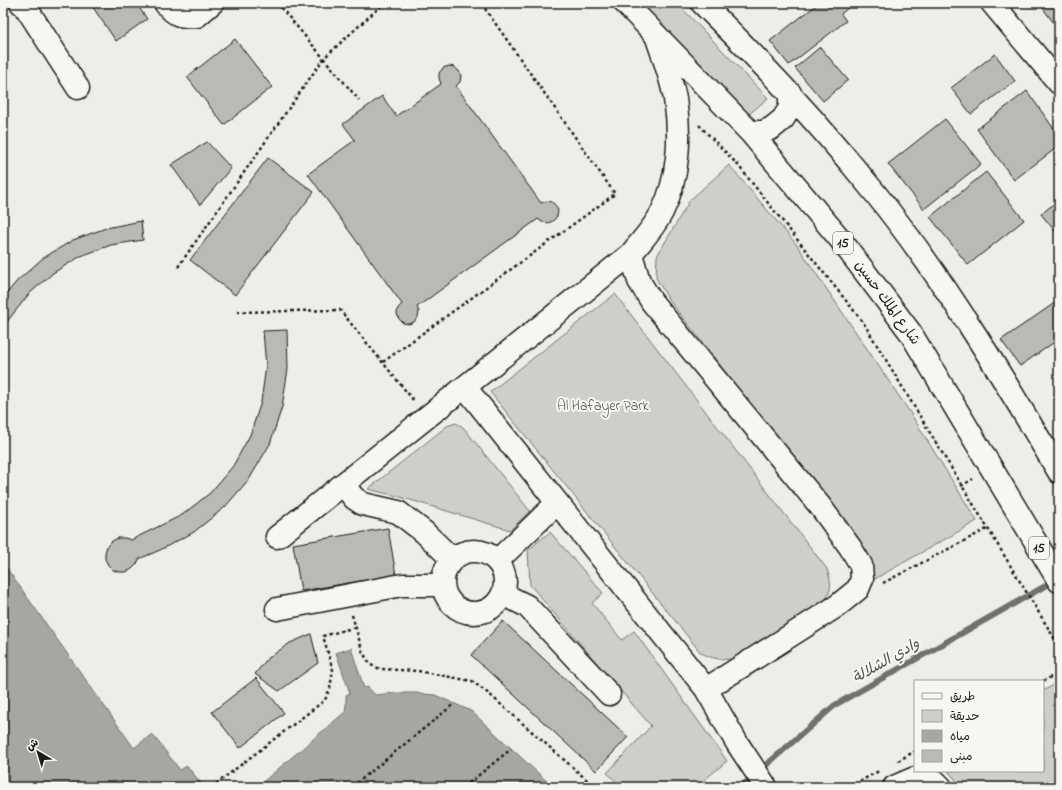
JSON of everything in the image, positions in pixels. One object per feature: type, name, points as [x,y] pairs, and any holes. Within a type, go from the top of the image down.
[{"type":"main road","points":[[21,3],[25,6],[78,88]]},
{"type":"main road","points":[[165,3],[172,12],[184,17],[197,16],[212,3]]},
{"type":"main road","name":"شارع الملك حسين","points":[[625,3],[750,132],[840,239],[910,332],[1059,581]]},
{"type":"main road","points":[[702,3],[790,93],[875,193],[926,262],[998,369],[1059,472]]},
{"type":"main road","points":[[992,3],[1059,83]]},
{"type":"main road","points":[[277,537],[631,254],[650,231],[668,198],[675,176],[678,128],[675,100],[670,78],[656,35]]},
{"type":"main road","points":[[750,132],[762,132],[772,128],[783,119],[790,108],[790,93]]},
{"type":"main road","points":[[631,254],[639,281],[652,302],[820,506],[850,546],[861,565],[862,579],[858,589],[837,606],[706,689]]},
{"type":"main road","points":[[465,387],[706,689],[737,743],[766,787]]},
{"type":"main road","points":[[343,484],[354,498],[363,504],[398,512],[424,532],[453,560]]},
{"type":"main road","points":[[497,561],[557,503]]},
{"type":"main road","points":[[476,551],[486,553],[497,561],[501,565],[505,584],[503,594],[498,602],[481,612],[461,610],[452,603],[446,595],[444,574],[449,564],[456,557],[465,552],[476,551]]},
{"type":"main road","points":[[278,609],[402,585],[444,585]]},
{"type":"main road","points":[[503,594],[527,606],[609,694]]},
{"type":"main road","points":[[894,787],[915,778],[935,780],[941,787]]},
{"type":"path","points":[[277,3],[359,100]]},
{"type":"path","points":[[178,267],[324,58],[384,3]]},
{"type":"path","points":[[383,362],[615,194],[481,3]]},
{"type":"path","points":[[675,100],[737,164],[863,322],[1059,646]]},
{"type":"path","points":[[238,312],[340,310],[427,417]]},
{"type":"path","points":[[878,585],[987,529]]},
{"type":"path","points":[[346,596],[363,653],[371,665],[380,669],[418,671],[472,681],[489,694],[595,787]]},
{"type":"path","points":[[216,784],[325,700],[330,688],[333,670],[323,636],[356,627]]},
{"type":"path","points":[[1044,681],[1059,673]]},
{"type":"path","points":[[352,787],[454,704]]},
{"type":"path","points":[[464,787],[511,749]]},
{"type":"green space","points":[[641,3],[677,3],[768,98],[747,116]]},
{"type":"green space","points":[[729,165],[797,245],[911,414],[977,521],[873,580],[867,552],[669,300],[656,278],[657,256],[690,200]]},
{"type":"green space","name":"Al Hafayer Park","points":[[615,294],[827,569],[830,578],[830,589],[825,600],[734,659],[717,659],[701,653],[490,392]]},
{"type":"green space","points":[[456,423],[463,427],[530,511],[510,530],[397,496],[368,489],[447,426]]},
{"type":"green space","points":[[550,532],[603,593],[592,603],[622,640],[634,631],[727,761],[696,787],[622,787],[607,773],[651,726],[530,585],[528,550]]},
{"type":"green space","points":[[1059,682],[1059,787],[962,787],[949,772],[1044,772],[1044,690]]},
{"type":"water","points":[[3,563],[134,748],[152,734],[180,770],[187,766],[204,787],[3,787]]},
{"type":"water","points":[[351,648],[364,688],[368,687],[376,695],[415,693],[435,695],[471,711],[553,787],[257,787],[345,712],[346,695],[350,693],[336,653]]},
{"type":"building","points":[[90,3],[136,3],[147,19],[116,41]]},
{"type":"building","points":[[819,3],[846,3],[849,7],[841,14],[846,21],[789,65],[770,41]]},
{"type":"building","points":[[1039,3],[1059,3],[1059,30]]},
{"type":"building","points":[[235,39],[272,87],[224,125],[187,77]]},
{"type":"building","points":[[820,47],[848,80],[823,101],[795,68]]},
{"type":"building","points":[[995,54],[1015,81],[971,114],[951,88]]},
{"type":"building","points":[[449,66],[454,67],[459,71],[461,76],[460,82],[456,86],[541,203],[546,201],[552,202],[558,211],[557,216],[553,221],[548,223],[542,222],[538,219],[417,307],[419,312],[418,317],[414,322],[409,324],[403,323],[397,314],[398,308],[402,304],[308,174],[355,140],[343,124],[382,96],[396,116],[441,84],[439,73],[443,68]]},
{"type":"building","points":[[1027,91],[1059,136],[1059,146],[1014,180],[977,129]]},
{"type":"building","points":[[945,119],[981,164],[924,209],[888,164]]},
{"type":"building","points":[[207,142],[231,168],[200,205],[171,165]]},
{"type":"building","points":[[268,158],[314,192],[235,295],[190,260]]},
{"type":"building","points":[[986,172],[1024,220],[968,265],[930,217]]},
{"type":"building","points":[[1059,200],[1059,236],[1041,214]]},
{"type":"building","points":[[141,221],[143,240],[111,245],[81,256],[53,273],[29,294],[3,329],[3,298],[17,281],[43,258],[73,240],[106,228]]},
{"type":"building","points":[[1059,300],[1059,339],[1020,366],[1001,340]]},
{"type":"building","points":[[287,330],[288,369],[282,407],[270,444],[250,478],[225,507],[194,532],[139,559],[137,564],[132,569],[126,572],[113,570],[105,559],[107,546],[112,541],[118,538],[131,540],[182,515],[210,493],[233,466],[250,435],[261,402],[266,366],[263,331]]},
{"type":"building","points":[[388,528],[396,575],[301,591],[293,544]]},
{"type":"building","points":[[503,621],[628,737],[596,771],[471,655]]},
{"type":"building","points":[[311,634],[318,663],[279,691],[255,674],[267,659],[290,643]]},
{"type":"building","points":[[256,678],[284,713],[240,748],[212,712]]},
{"type":"waterway","name":"وادي الشلالة","points":[[741,787],[835,705],[1054,581]]}]
